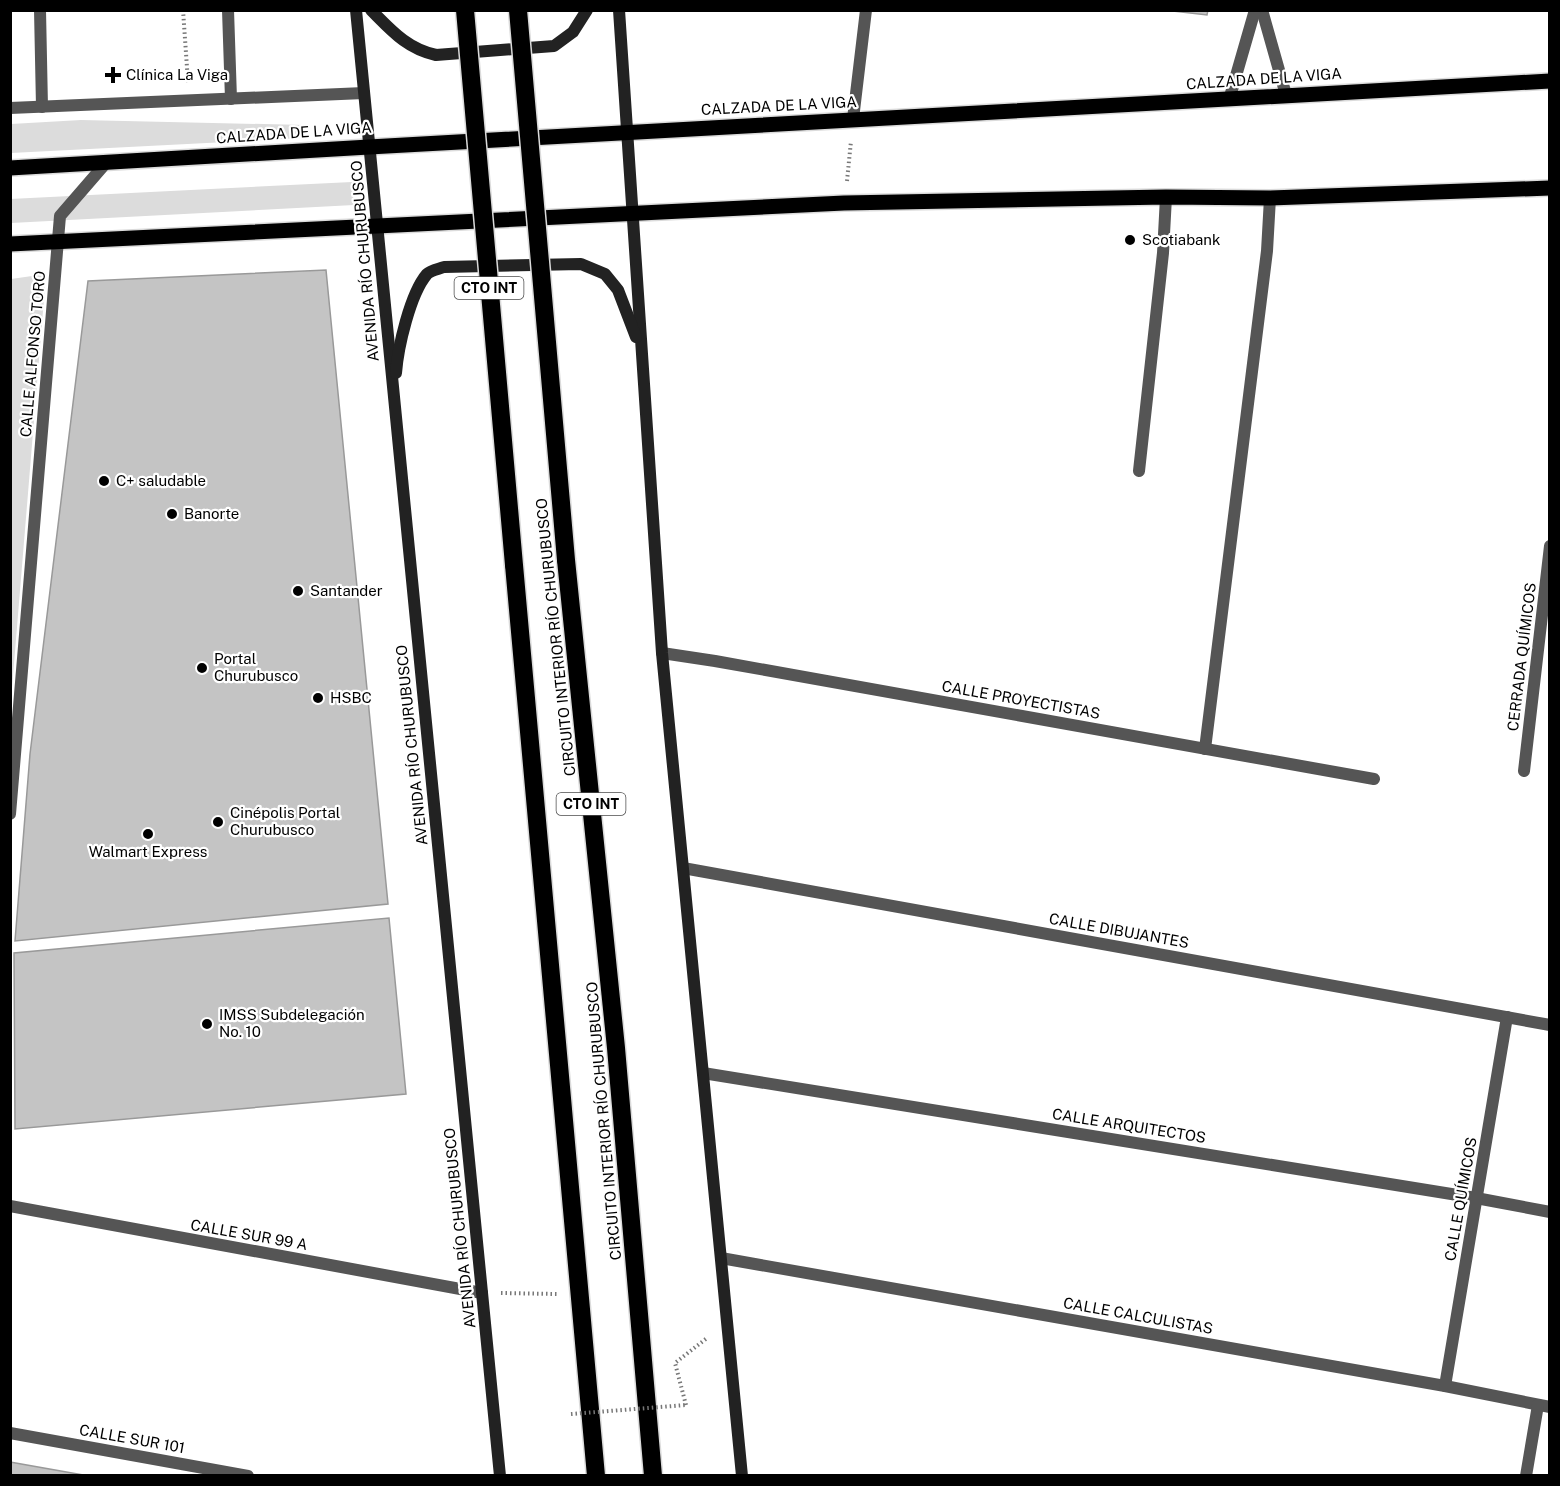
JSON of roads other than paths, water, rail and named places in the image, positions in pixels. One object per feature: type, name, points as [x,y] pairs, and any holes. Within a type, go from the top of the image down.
[{"type":"highway","name":"CTO INT","points":[[465,10],[596,1476]]},
{"type":"highway","name":"CIRCUITO INTERIOR RÍO CHURUBUSCO","points":[[518,10],[566,560],[616,1048],[653,1476]]},
{"type":"main road","name":"AVENIDA RÍO CHURUBUSCO","points":[[356,10],[500,1476]]},
{"type":"main road","points":[[371,10],[400,39],[418,52],[436,55],[554,46],[573,32],[587,10]]},
{"type":"main road","points":[[619,10],[662,653],[742,1476]]},
{"type":"main road","name":"CALZADA DE LA VIGA","points":[[10,168],[1550,81]]},
{"type":"main road","points":[[10,244],[844,203],[1166,197],[1270,198],[1550,188]]},
{"type":"main road","points":[[394,402],[398,351],[419,286],[429,272],[444,267],[581,264],[605,274],[618,290],[641,349]]},
{"type":"street","points":[[40,10],[42,107]]},
{"type":"street","points":[[228,10],[231,99]]},
{"type":"street","points":[[853,119],[866,10]]},
{"type":"street","points":[[1229,100],[1255,10]]},
{"type":"street","points":[[1262,10],[1286,95]]},
{"type":"street","points":[[10,108],[364,93]]},
{"type":"street","name":"CALLE ALFONSO TORO","points":[[10,814],[60,216],[105,164]]},
{"type":"street","points":[[1139,471],[1163,253],[1166,197]]},
{"type":"street","points":[[1206,749],[1267,251],[1270,198]]},
{"type":"street","name":"CERRADA QUÍMICOS","points":[[1524,771],[1550,546]]},
{"type":"street","name":"CALLE PROYECTISTAS","points":[[662,653],[1374,779]]},
{"type":"street","name":"CALLE DIBUJANTES","points":[[683,868],[1550,1025]]},
{"type":"street","name":"CALLE QUÍMICOS","points":[[1445,1386],[1507,1017]]},
{"type":"street","name":"CALLE ARQUITECTOS","points":[[703,1073],[1476,1198],[1550,1212]]},
{"type":"street","name":"CALLE SUR 99 A","points":[[10,1206],[482,1293]]},
{"type":"street","name":"CALLE CALCULISTAS","points":[[721,1258],[1445,1386],[1544,1406]]},
{"type":"street","points":[[1526,1476],[1544,1406]]},
{"type":"street","name":"CALLE SUR 101","points":[[10,1433],[248,1476]]},
{"type":"place","name":"Clínica La Viga","points":[[113,75]]},
{"type":"place","name":"Scotiabank","points":[[1130,240]]},
{"type":"place","name":"C+ saludable","points":[[104,481]]},
{"type":"place","name":"Banorte","points":[[172,514]]},
{"type":"place","name":"Santander","points":[[298,591]]},
{"type":"place","name":"Portal Churubusco","points":[[202,668]]},
{"type":"place","name":"HSBC","points":[[318,698]]},
{"type":"place","name":"Cinépolis Portal Churubusco","points":[[218,822]]},
{"type":"place","name":"Walmart Express","points":[[148,834]]},
{"type":"place","name":"IMSS Subdelegación No. 10","points":[[207,1024]]}]
